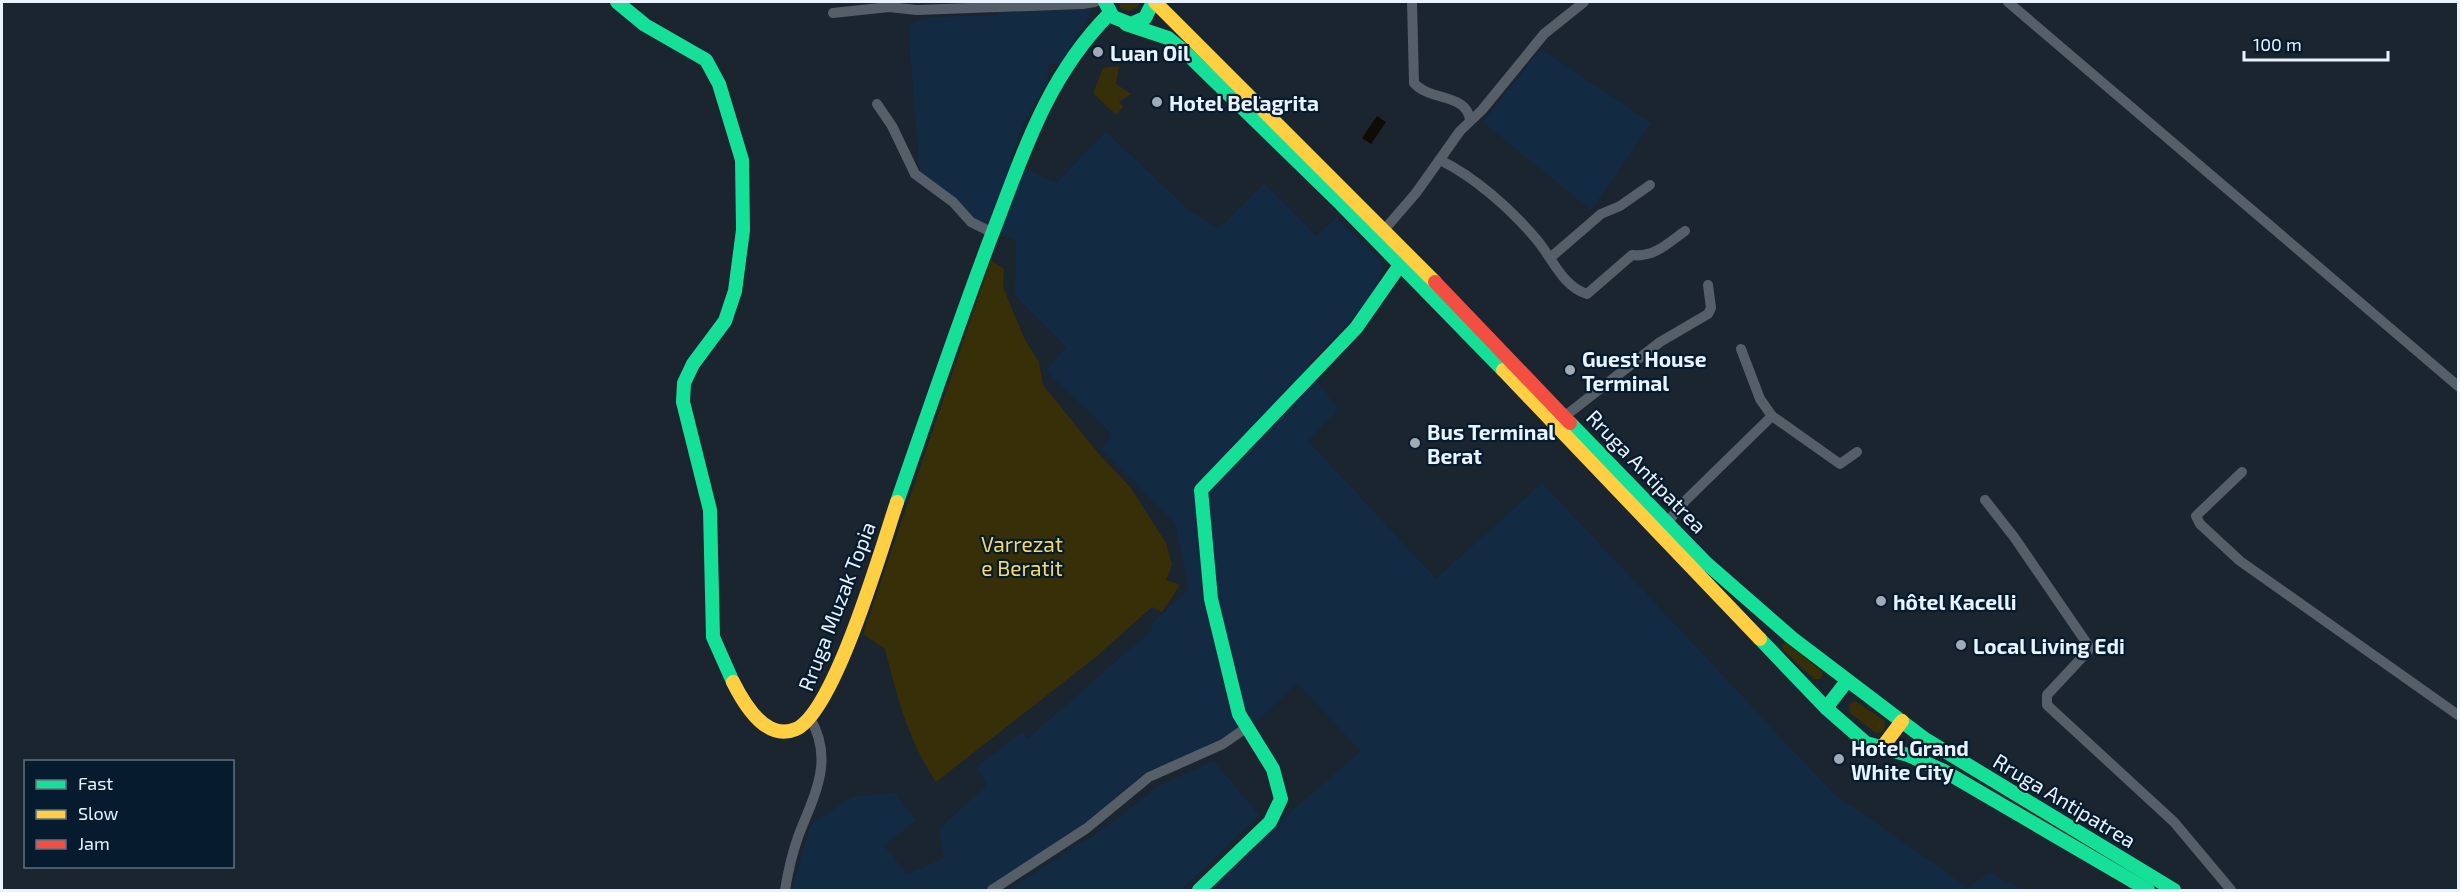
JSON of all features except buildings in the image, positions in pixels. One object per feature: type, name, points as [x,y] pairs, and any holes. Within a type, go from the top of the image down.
[{"type":"main road","name":"Rruga Muzak Topia","points":[[617,2],[645,25],[706,60],[719,84],[736,131],[742,160],[744,198],[741,258],[735,291],[725,321],[693,364],[684,383],[683,402],[710,510],[713,637],[743,702],[766,728],[777,732],[788,732],[810,718],[822,704],[850,636],[965,303],[1032,126],[1073,52],[1107,8]]},
{"type":"main road","name":"Rruga Antipatrea","points":[[1126,24],[1136,23],[1145,18],[1154,2],[1341,204],[1405,261],[1560,420],[1700,566],[1826,708],[1866,743],[1908,755],[1944,771],[2148,891]]},
{"type":"main road","name":"Rruga Antipatrea","points":[[1107,8],[1117,20],[1168,38],[1384,231],[1405,261]]},
{"type":"main road","points":[[1199,891],[1270,822],[1278,811],[1281,799],[1274,770],[1239,714],[1211,599],[1206,534],[1200,502],[1201,489],[1356,328],[1405,261]]},
{"type":"main road","name":"Rruga Antipatrea","points":[[1560,420],[1667,523],[1700,566],[1847,681],[1934,745],[2174,891]]},
{"type":"main road","points":[[1826,708],[1847,681]]},
{"type":"main road","points":[[1881,749],[1902,721]]},
{"type":"street","points":[[833,13],[889,7],[917,10],[1095,2]]},
{"type":"street","points":[[1412,2],[1414,83],[1427,94],[1454,100],[1462,105],[1469,111],[1470,120]]},
{"type":"street","points":[[1384,231],[1416,193],[1470,120],[1482,110],[1544,34],[1584,2]]},
{"type":"street","points":[[2008,2],[2458,386]]},
{"type":"street","points":[[877,104],[892,126],[915,174],[952,202],[971,222],[993,233]]},
{"type":"street","points":[[1440,160],[1462,173],[1519,221],[1570,283],[1587,294],[1632,255],[1647,256],[1655,253],[1685,231]]},
{"type":"street","points":[[1550,258],[1601,214],[1620,206],[1650,185]]},
{"type":"street","points":[[1560,420],[1660,342],[1708,314],[1711,308],[1708,285]]},
{"type":"street","points":[[1741,349],[1760,399],[1772,416],[1840,464],[1857,452]]},
{"type":"street","points":[[1667,523],[1685,501],[1772,416]]},
{"type":"street","points":[[2242,472],[2200,510],[2196,516],[2200,524],[2240,561],[2458,715]]},
{"type":"street","points":[[1985,500],[2014,537],[2088,645],[2088,651],[2047,695],[2047,705],[2174,822],[2231,891]]},
{"type":"street","points":[[785,891],[792,856],[818,788],[822,753],[816,729],[810,718]]},
{"type":"street","points":[[992,891],[1087,828],[1144,780],[1223,744],[1246,728]]},
{"type":"shaded area","points":[[996,2],[1093,2],[1090,15],[1060,64],[1049,64],[1047,83],[1023,124],[1010,161],[1056,183],[1106,132],[1190,211],[1218,229],[1264,184],[1316,236],[1336,218],[1382,261],[1384,268],[1364,306],[1307,366],[1338,410],[1308,441],[1436,579],[1542,483],[1832,792],[1968,888],[1989,872],[2023,890],[1209,890],[1296,807],[1361,751],[1297,683],[1260,719],[1144,773],[1094,816],[989,890],[792,890],[810,825],[852,797],[895,793],[916,820],[884,846],[908,874],[944,858],[939,829],[987,785],[977,767],[1022,732],[1027,739],[1151,631],[1153,623],[1189,589],[1175,523],[1101,449],[1113,435],[1046,371],[1066,347],[1015,296],[1016,240],[983,225],[920,173],[908,26],[919,20],[935,17],[997,15]]},
{"type":"shaded area","points":[[1541,49],[1651,123],[1591,210],[1483,122]]},
{"type":"shaded area","points":[[1377,116],[1386,122],[1371,144],[1362,138]]},
{"type":"shaded area","points":[[1214,761],[1259,815],[1181,890],[1008,890],[1106,827],[1160,785]]},
{"type":"green space","points":[[1117,2],[1140,2],[1137,7],[1129,11],[1121,8]]},
{"type":"green space","points":[[1119,66],[1116,84],[1131,94],[1119,102],[1123,107],[1116,115],[1093,93],[1103,68]]},
{"type":"green space","name":"Varrezat e Beratit","points":[[991,260],[1004,269],[1003,287],[1025,340],[1039,362],[1043,385],[1099,454],[1130,487],[1166,543],[1172,565],[1166,580],[1180,585],[1162,612],[1152,607],[1097,656],[936,782],[911,734],[899,701],[885,649],[863,634]]},
{"type":"green space","points":[[1786,643],[1823,672],[1821,679],[1814,679],[1783,650],[1781,646]]},
{"type":"green space","points":[[1855,701],[1885,721],[1884,732],[1876,733],[1850,713],[1849,705]]},
{"type":"traffic: fast","points":[[617,2],[645,25],[706,60],[719,84],[742,160],[743,230],[735,291],[725,321],[693,364],[684,383],[683,402],[710,510],[713,637],[733,682]]},
{"type":"traffic: fast","points":[[1105,2],[1113,17],[1131,24],[1145,18],[1153,2]]},
{"type":"traffic: fast","points":[[897,502],[991,237],[1038,118],[1068,64],[1109,14]]},
{"type":"traffic: fast","points":[[1126,24],[1168,38],[1184,51],[1341,204],[1503,370]]},
{"type":"traffic: fast","points":[[1199,890],[1270,822],[1281,799],[1273,769],[1239,714],[1211,599],[1201,490],[1356,328],[1400,265],[1409,258]]},
{"type":"traffic: fast","points":[[1570,423],[1705,562],[1792,638],[1925,739],[2174,890]]},
{"type":"traffic: fast","points":[[1760,639],[1826,708],[1866,743],[1908,755],[1944,771],[2148,890]]},
{"type":"traffic: fast","points":[[1826,708],[1847,681]]},
{"type":"traffic: slow","points":[[1155,2],[1435,282]]},
{"type":"traffic: slow","points":[[1503,370],[1760,639]]},
{"type":"traffic: slow","points":[[733,682],[757,719],[775,730],[785,732],[796,729],[811,716],[841,661],[869,588],[897,502]]},
{"type":"traffic: slow","points":[[1881,749],[1902,721]]},
{"type":"traffic: jam","points":[[1435,282],[1570,423]]},
{"type":"place","name":"Luan Oil","points":[[1098,52]]},
{"type":"place","name":"Hotel Belagrita","points":[[1157,102]]},
{"type":"place","name":"Guest House Terminal","points":[[1570,370]]},
{"type":"place","name":"Bus Terminal Berat","points":[[1415,443]]},
{"type":"place","name":"hôtel Kacelli","points":[[1881,601]]},
{"type":"place","name":"Local Living Edi","points":[[1961,645]]},
{"type":"place","name":"Hotel Grand White City","points":[[1839,759]]}]
